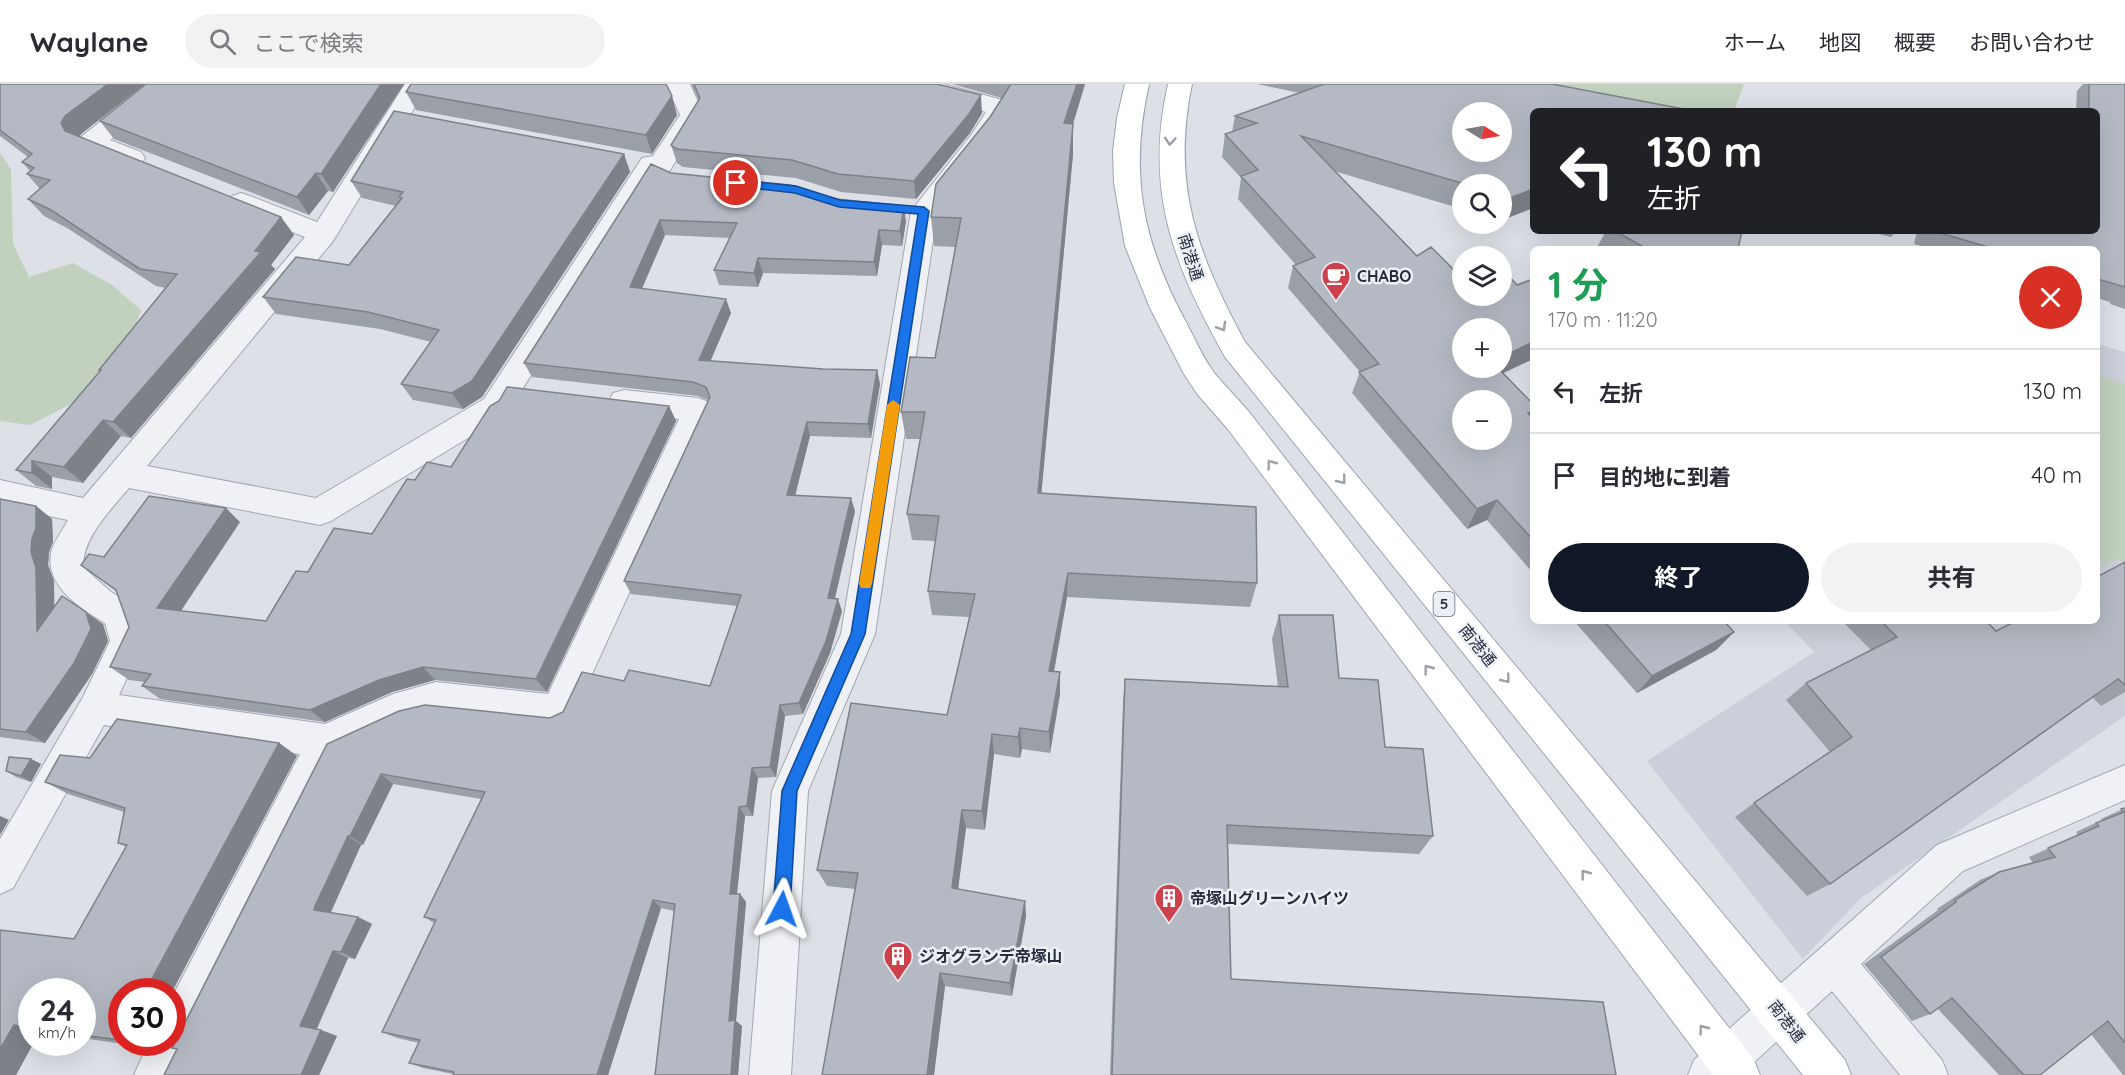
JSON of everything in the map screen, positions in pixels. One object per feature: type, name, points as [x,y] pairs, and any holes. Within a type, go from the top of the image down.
[{"type":"main road","points":[[1137,84],[1125,160],[1127,202],[1141,253],[1158,301],[1204,381],[1245,429],[1725,1070]]},
{"type":"main road","name":"南港通","points":[[1180,84],[1173,107],[1168,149],[1175,200],[1187,252],[1207,300],[1235,349],[1830,1075]]},
{"type":"street","points":[[0,875],[95,708],[126,640],[119,614],[99,602],[67,573],[67,552],[90,512],[323,234],[407,119],[417,84]]},
{"type":"street","points":[[122,474],[320,512],[495,406],[654,167],[692,115],[678,84]]},
{"type":"street","points":[[770,1075],[790,791],[858,634],[913,210],[981,140],[1001,108],[940,92],[924,84]]},
{"type":"street","points":[[155,86],[92,142],[158,169]]},
{"type":"street","points":[[224,195],[323,234]]},
{"type":"street","points":[[506,388],[540,392]]},
{"type":"street","points":[[95,708],[326,741],[405,705],[436,698],[558,711],[698,410],[596,398]]},
{"type":"street","points":[[0,493],[90,512]]},
{"type":"street","points":[[186,1014],[326,741]]},
{"type":"street","points":[[1725,1070],[1780,1012],[1950,858],[2125,782]]},
{"type":"street","points":[[1834,963],[1927,1075]]},
{"type":"street","points":[[155,1075],[164,1056]]},
{"type":"shaded area","points":[[2100,345],[2125,352],[2125,716],[1861,898],[1803,959],[1647,761],[1814,652],[1788,624],[2100,624]]},
{"type":"green space","points":[[1463,84],[1744,84],[1735,108],[1573,108]]},
{"type":"green space","points":[[0,153],[11,169],[13,244],[29,277],[73,263],[112,285],[141,310],[129,343],[103,375],[71,404],[30,425],[0,421]]},
{"type":"green space","points":[[2100,376],[2125,384],[2125,563],[2117,559],[2100,567]]},
{"type":"building","points":[[0,84],[108,84],[65,116],[61,123],[65,131],[281,217],[255,251],[261,252],[113,422],[103,420],[64,467],[32,461],[32,473],[16,470],[101,370],[99,370],[177,274],[140,269],[51,210],[28,199],[50,180],[27,174],[34,168],[22,162],[32,154],[0,130]]},
{"type":"building","points":[[146,84],[381,84],[321,174],[316,173],[297,197],[100,121]]},
{"type":"building","points":[[411,84],[666,84],[672,96],[646,135],[406,92]]},
{"type":"building","points":[[694,84],[937,84],[981,95],[969,114],[914,181],[838,174],[792,160],[677,149],[671,145],[700,98]]},
{"type":"building","points":[[1011,84],[1077,84],[1064,123],[1073,124],[1038,493],[1256,507],[1257,583],[1068,573],[1049,671],[1060,672],[1049,732],[1020,728],[1018,737],[992,734],[982,811],[962,810],[952,888],[1025,901],[1010,983],[940,973],[927,1075],[822,1075],[858,873],[817,870],[851,703],[947,715],[975,594],[928,591],[939,516],[907,514],[925,412],[901,412],[910,357],[935,358],[961,218],[931,217],[936,184],[990,117]]},
{"type":"building","points":[[1324,84],[1552,84],[1678,108],[1530,108],[1530,190],[1512,197],[1512,174],[1452,174],[1452,180],[1301,136],[1417,256],[1431,247],[1452,268],[1452,306],[1512,306],[1512,280],[1517,285],[1530,280],[1530,343],[1512,352],[1512,318],[1452,318],[1452,378],[1508,378],[1530,401],[1530,412],[1528,413],[1530,415],[1530,537],[1497,500],[1477,509],[1359,372],[1379,364],[1293,266],[1315,257],[1241,176],[1258,170],[1225,134],[1257,123],[1235,116]]},
{"type":"building","points":[[2089,84],[2125,84],[2125,287],[2100,280],[2100,246],[1985,246],[1943,234],[2100,234],[2100,108],[2089,108]]},
{"type":"building","points":[[394,111],[624,154],[472,381],[452,393],[401,384],[439,330],[368,312],[263,297],[296,257],[349,265],[402,198],[399,197],[403,192],[351,181]]},
{"type":"building","points":[[651,164],[671,173],[790,185],[836,199],[904,206],[900,231],[879,230],[874,262],[758,258],[754,273],[714,270],[737,223],[660,220],[630,287],[726,299],[699,360],[823,369],[877,370],[868,424],[807,422],[787,495],[851,498],[828,598],[838,599],[826,641],[799,703],[780,705],[770,767],[752,768],[747,806],[739,807],[730,894],[740,894],[729,1021],[735,1020],[731,1075],[655,1075],[675,904],[653,900],[597,1075],[453,1075],[454,1072],[409,1063],[420,1040],[382,1032],[436,920],[424,917],[485,792],[381,774],[315,906],[314,910],[358,917],[341,952],[333,951],[300,1026],[321,1030],[301,1075],[164,1075],[174,1056],[186,1056],[186,1021],[327,744],[399,711],[425,705],[550,718],[563,712],[582,672],[624,681],[629,670],[710,686],[741,595],[624,581],[710,397],[706,387],[693,382],[524,363]]},
{"type":"building","points":[[1620,234],[1741,234],[1739,246],[1642,246]]},
{"type":"building","points":[[507,387],[669,406],[536,679],[423,667],[379,680],[310,710],[142,686],[151,674],[110,667],[129,627],[116,590],[81,565],[89,554],[104,557],[149,496],[226,508],[157,608],[266,621],[296,571],[308,572],[334,528],[372,534],[407,479],[415,480],[427,462],[451,467],[490,406],[499,401]]},
{"type":"building","points":[[0,499],[36,506],[36,528],[31,552],[36,568],[37,631],[62,596],[86,612],[91,629],[74,663],[26,732],[0,729]]},
{"type":"building","points":[[2125,562],[2125,685],[2118,679],[1830,884],[1754,803],[1852,737],[1806,683],[1897,637],[1884,624],[1989,624],[1996,631],[2010,624],[2100,624],[2100,575]]},
{"type":"building","name":"帝塚山グリーンハイツ","points":[[1279,615],[1333,615],[1339,678],[1378,680],[1385,747],[1423,749],[1433,836],[1227,825],[1231,979],[1603,1002],[1616,1075],[1112,1075],[1125,679],[1288,687]]},
{"type":"building","points":[[1607,624],[1727,624],[1734,632],[1652,676]]},
{"type":"building","points":[[117,719],[279,743],[152,978],[108,978],[108,1038],[96,1037],[96,978],[18,978],[18,1026],[14,1025],[0,1049],[0,930],[74,939],[127,845],[118,843],[125,808],[45,782],[60,755],[90,758]]},
{"type":"building","points":[[9,757],[31,759],[21,776],[6,771]]},
{"type":"building","points":[[2125,808],[2125,1043],[2108,1021],[2040,1075],[2024,1075],[1952,998],[1930,1014],[1881,957],[1956,902],[1955,900],[1999,872],[2055,857],[2048,848],[2099,826],[2096,823],[2124,812],[2121,809]]},
{"type":"slow traffic","points":[[866,584],[893,405]]},
{"type":"place","name":"CHABO","points":[[1336,302]]},
{"type":"place","name":"帝塚山グリーンハイツ","points":[[1169,924]]},
{"type":"place","name":"ジオグランデ帝塚山","points":[[898,982]]},
{"type":"route","points":[[736,183],[796,189],[839,203],[924,211],[858,634],[790,791],[782,909]]}]
